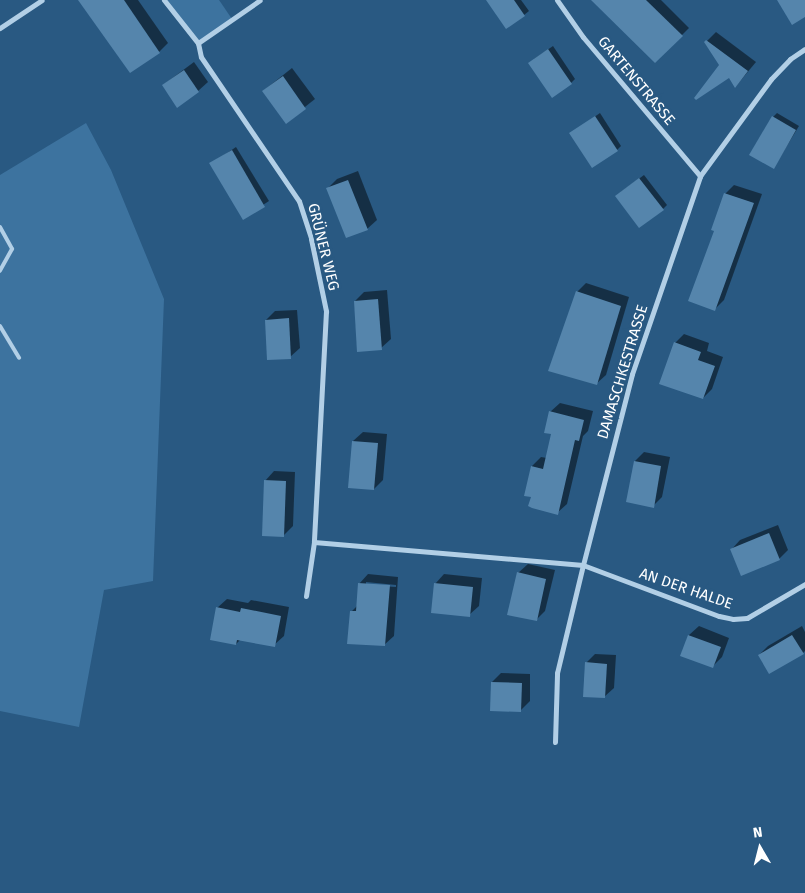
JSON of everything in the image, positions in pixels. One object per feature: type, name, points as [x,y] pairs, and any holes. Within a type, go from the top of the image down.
[{"type":"street","points":[[0,28],[42,0]]},
{"type":"street","name":"GRÜNER WEG","points":[[164,0],[198,43],[202,57],[299,201],[311,239],[326,311],[314,542],[306,596]]},
{"type":"street","points":[[198,43],[260,0]]},
{"type":"street","name":"GARTENSTRASSE","points":[[557,0],[583,37],[700,176]]},
{"type":"street","name":"DAMASCHKESTRASSE","points":[[555,742],[557,673],[583,565],[632,374],[700,176],[771,79],[790,59],[805,50]]},
{"type":"street","points":[[314,542],[583,565]]},
{"type":"street","name":"AN DER HALDE","points":[[583,565],[718,616],[733,619],[747,618],[805,584]]},
{"type":"lane","points":[[0,227],[12,249],[0,271]]},
{"type":"lane","points":[[0,326],[19,358]]},
{"type":"shaded area","points":[[164,0],[219,0],[232,19],[198,43]]},
{"type":"shaded area","points":[[86,123],[111,170],[164,299],[153,581],[104,590],[79,727],[0,711],[0,175]]},
{"type":"building","points":[[78,0],[124,0],[160,53],[130,73]]},
{"type":"building","points":[[486,0],[514,0],[525,16],[506,29]]},
{"type":"building","points":[[591,0],[646,0],[683,36],[655,63]]},
{"type":"building","points":[[777,0],[805,0],[805,17],[792,25]]},
{"type":"building","points":[[706,40],[748,71],[735,88],[729,78],[696,100],[694,98],[719,65],[704,42]]},
{"type":"building","points":[[548,49],[572,84],[552,98],[528,63]]},
{"type":"building","points":[[184,70],[199,92],[177,108],[162,85]]},
{"type":"building","points":[[283,76],[306,109],[286,124],[262,91]]},
{"type":"building","points":[[595,116],[618,151],[592,168],[569,133]]},
{"type":"building","points":[[772,116],[796,130],[774,169],[749,155]]},
{"type":"building","points":[[232,150],[265,207],[243,220],[209,163]]},
{"type":"building","points":[[639,178],[664,210],[639,228],[615,196]]},
{"type":"building","points":[[348,180],[368,230],[346,238],[326,188]]},
{"type":"building","points":[[724,193],[754,203],[715,311],[688,301],[714,231],[711,230]]},
{"type":"building","points":[[576,291],[621,306],[597,385],[548,371]]},
{"type":"building","points":[[378,299],[382,350],[357,352],[354,301]]},
{"type":"building","points":[[289,318],[291,359],[267,360],[265,320]]},
{"type":"building","points":[[674,342],[701,352],[698,360],[715,366],[703,399],[659,384]]},
{"type":"building","points":[[549,411],[584,420],[579,441],[575,440],[558,515],[528,506],[531,497],[524,496],[531,466],[543,469],[551,434],[544,433]]},
{"type":"building","points":[[352,441],[378,443],[374,490],[348,488]]},
{"type":"building","points":[[634,461],[661,466],[654,508],[626,502]]},
{"type":"building","points":[[264,480],[286,481],[284,537],[262,536]]},
{"type":"building","points":[[769,533],[780,560],[741,576],[730,549]]},
{"type":"building","points":[[517,572],[546,579],[537,621],[507,615]]},
{"type":"building","points":[[358,583],[390,585],[385,646],[347,644],[350,611],[356,611]]},
{"type":"building","points":[[434,583],[473,587],[470,617],[431,613]]},
{"type":"building","points":[[216,607],[240,612],[241,608],[281,616],[275,647],[237,640],[236,645],[210,640]]},
{"type":"building","points":[[688,635],[721,647],[713,668],[680,656]]},
{"type":"building","points":[[792,635],[804,654],[769,674],[758,655]]},
{"type":"building","points":[[585,662],[607,664],[605,698],[583,697]]},
{"type":"building","points":[[491,682],[522,683],[521,712],[490,711]]}]
